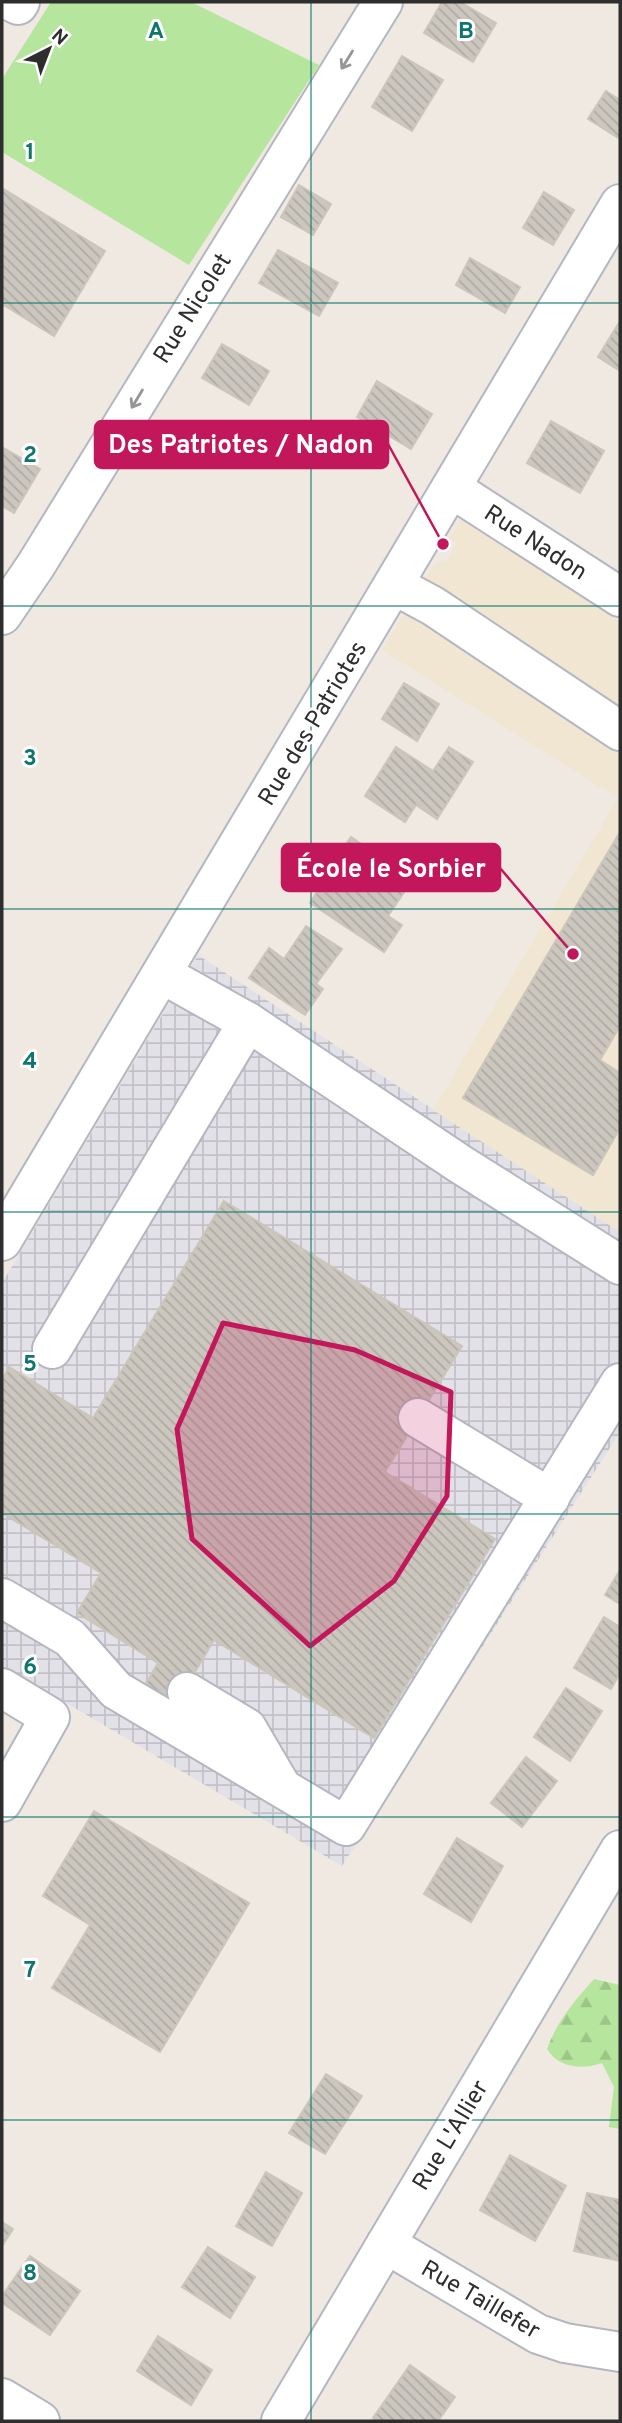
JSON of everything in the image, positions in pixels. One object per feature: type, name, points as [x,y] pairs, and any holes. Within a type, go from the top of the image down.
[{"type":"street","points":[[12,2],[18,5],[20,2]]},
{"type":"street","name":"Rue Nicolet","points":[[6,599],[383,2]]},
{"type":"street","name":"Rue des Patriotes","points":[[2,1241],[620,204]]},
{"type":"street","name":"Rue Nadon","points":[[451,488],[620,597]]},
{"type":"street","points":[[394,585],[433,606],[620,731]]},
{"type":"street","points":[[162,974],[248,1023],[460,1164],[620,1265]]},
{"type":"street","points":[[52,1349],[248,1023]]},
{"type":"street","points":[[2,1598],[69,1638],[116,1690],[346,1826],[620,1383]]},
{"type":"street","points":[[418,1418],[550,1498]]},
{"type":"street","points":[[2,1688],[50,1717],[2,1802]]},
{"type":"street","points":[[187,1692],[247,1728],[283,1788]]},
{"type":"street","name":"Rue L'Allier","points":[[281,2421],[620,1850]]},
{"type":"street","name":"Rue Taillefer","points":[[386,2244],[538,2334],[565,2343],[620,2352]]},
{"type":"street","points":[[2,2398],[40,2421]]},
{"type":"highlighted area","points":[[223,1323],[355,1350],[451,1392],[447,1496],[394,1581],[310,1646],[192,1539],[177,1429]]},
{"type":"shaded area","points":[[462,518],[620,622],[620,1232],[433,1110],[618,798],[382,650],[435,563],[447,561],[457,543],[449,539]]},
{"type":"shaded area","points":[[198,955],[620,1232],[620,1432],[342,1866],[2,1665],[2,1283]]},
{"type":"green space","points":[[51,2],[191,2],[319,65],[189,265],[2,152],[2,79]]},
{"type":"green space","points":[[594,1979],[620,1985],[620,2129],[609,2127],[614,2087],[602,2063],[579,2067],[564,2064],[547,2049],[567,2012]]},
{"type":"building","points":[[442,2],[460,2],[496,23],[473,62],[424,33]]},
{"type":"building","points":[[402,56],[443,80],[412,131],[372,107]]},
{"type":"building","points":[[606,91],[620,100],[620,139],[588,119]]},
{"type":"building","points":[[299,185],[331,204],[313,235],[281,217]]},
{"type":"building","points":[[2,188],[105,251],[54,336],[2,304]]},
{"type":"building","points":[[544,192],[574,210],[553,245],[523,228]]},
{"type":"building","points":[[278,250],[338,283],[319,316],[259,283]]},
{"type":"building","points":[[470,258],[520,287],[505,313],[456,285]]},
{"type":"building","points":[[620,321],[620,371],[598,357]]},
{"type":"building","points":[[222,344],[269,371],[249,405],[202,378]]},
{"type":"building","points":[[377,381],[432,414],[411,449],[357,417]]},
{"type":"building","points":[[551,421],[604,451],[580,493],[527,463]]},
{"type":"building","points":[[2,447],[40,469],[14,513],[2,506]]},
{"type":"building","points":[[404,683],[439,704],[417,741],[382,719]]},
{"type":"building","points":[[396,747],[433,771],[449,747],[473,762],[437,819],[416,805],[405,822],[365,796]]},
{"type":"building","points":[[620,832],[620,1026],[600,1060],[620,1073],[620,1128],[593,1175],[463,1098]]},
{"type":"building","points":[[351,837],[413,879],[388,916],[402,925],[384,952],[310,903],[320,887],[314,882],[335,851],[340,853]]},
{"type":"building","points":[[306,926],[342,949],[316,984],[323,989],[305,1015],[249,978],[269,948],[284,959]]},
{"type":"building","points":[[224,1201],[462,1346],[385,1472],[495,1539],[374,1738],[214,1640],[173,1709],[142,1690],[158,1663],[77,1613],[101,1573],[2,1513],[2,1380],[9,1367],[93,1418]]},
{"type":"building","points":[[620,1570],[620,1604],[605,1595]]},
{"type":"building","points":[[604,1617],[620,1627],[620,1673],[611,1689],[574,1668]]},
{"type":"building","points":[[566,1688],[602,1711],[570,1761],[534,1737]]},
{"type":"building","points":[[526,1757],[557,1781],[522,1827],[491,1803]]},
{"type":"building","points":[[94,1811],[249,1903],[160,2052],[52,1988],[90,1925],[43,1896]]},
{"type":"building","points":[[457,1838],[503,1866],[471,1922],[424,1894]]},
{"type":"building","points":[[326,2074],[362,2096],[325,2154],[289,2133]]},
{"type":"building","points":[[510,2155],[566,2186],[535,2241],[480,2210]]},
{"type":"building","points":[[266,2172],[302,2193],[272,2246],[236,2226]]},
{"type":"building","points":[[587,2193],[620,2200],[620,2261],[574,2251]]},
{"type":"building","points":[[2,2222],[13,2229],[2,2246]]},
{"type":"building","points":[[208,2247],[255,2277],[230,2318],[182,2287]]},
{"type":"building","points":[[30,2256],[80,2291],[50,2335],[2,2303],[2,2296]]},
{"type":"building","points":[[158,2336],[212,2370],[191,2405],[137,2371]]},
{"type":"building","points":[[410,2365],[455,2397],[438,2421],[378,2421],[373,2418]]},
{"type":"place","name":"Des Patriotes / Nadon","points":[[443,544]]},
{"type":"place","name":"École le Sorbier","points":[[573,954]]}]
